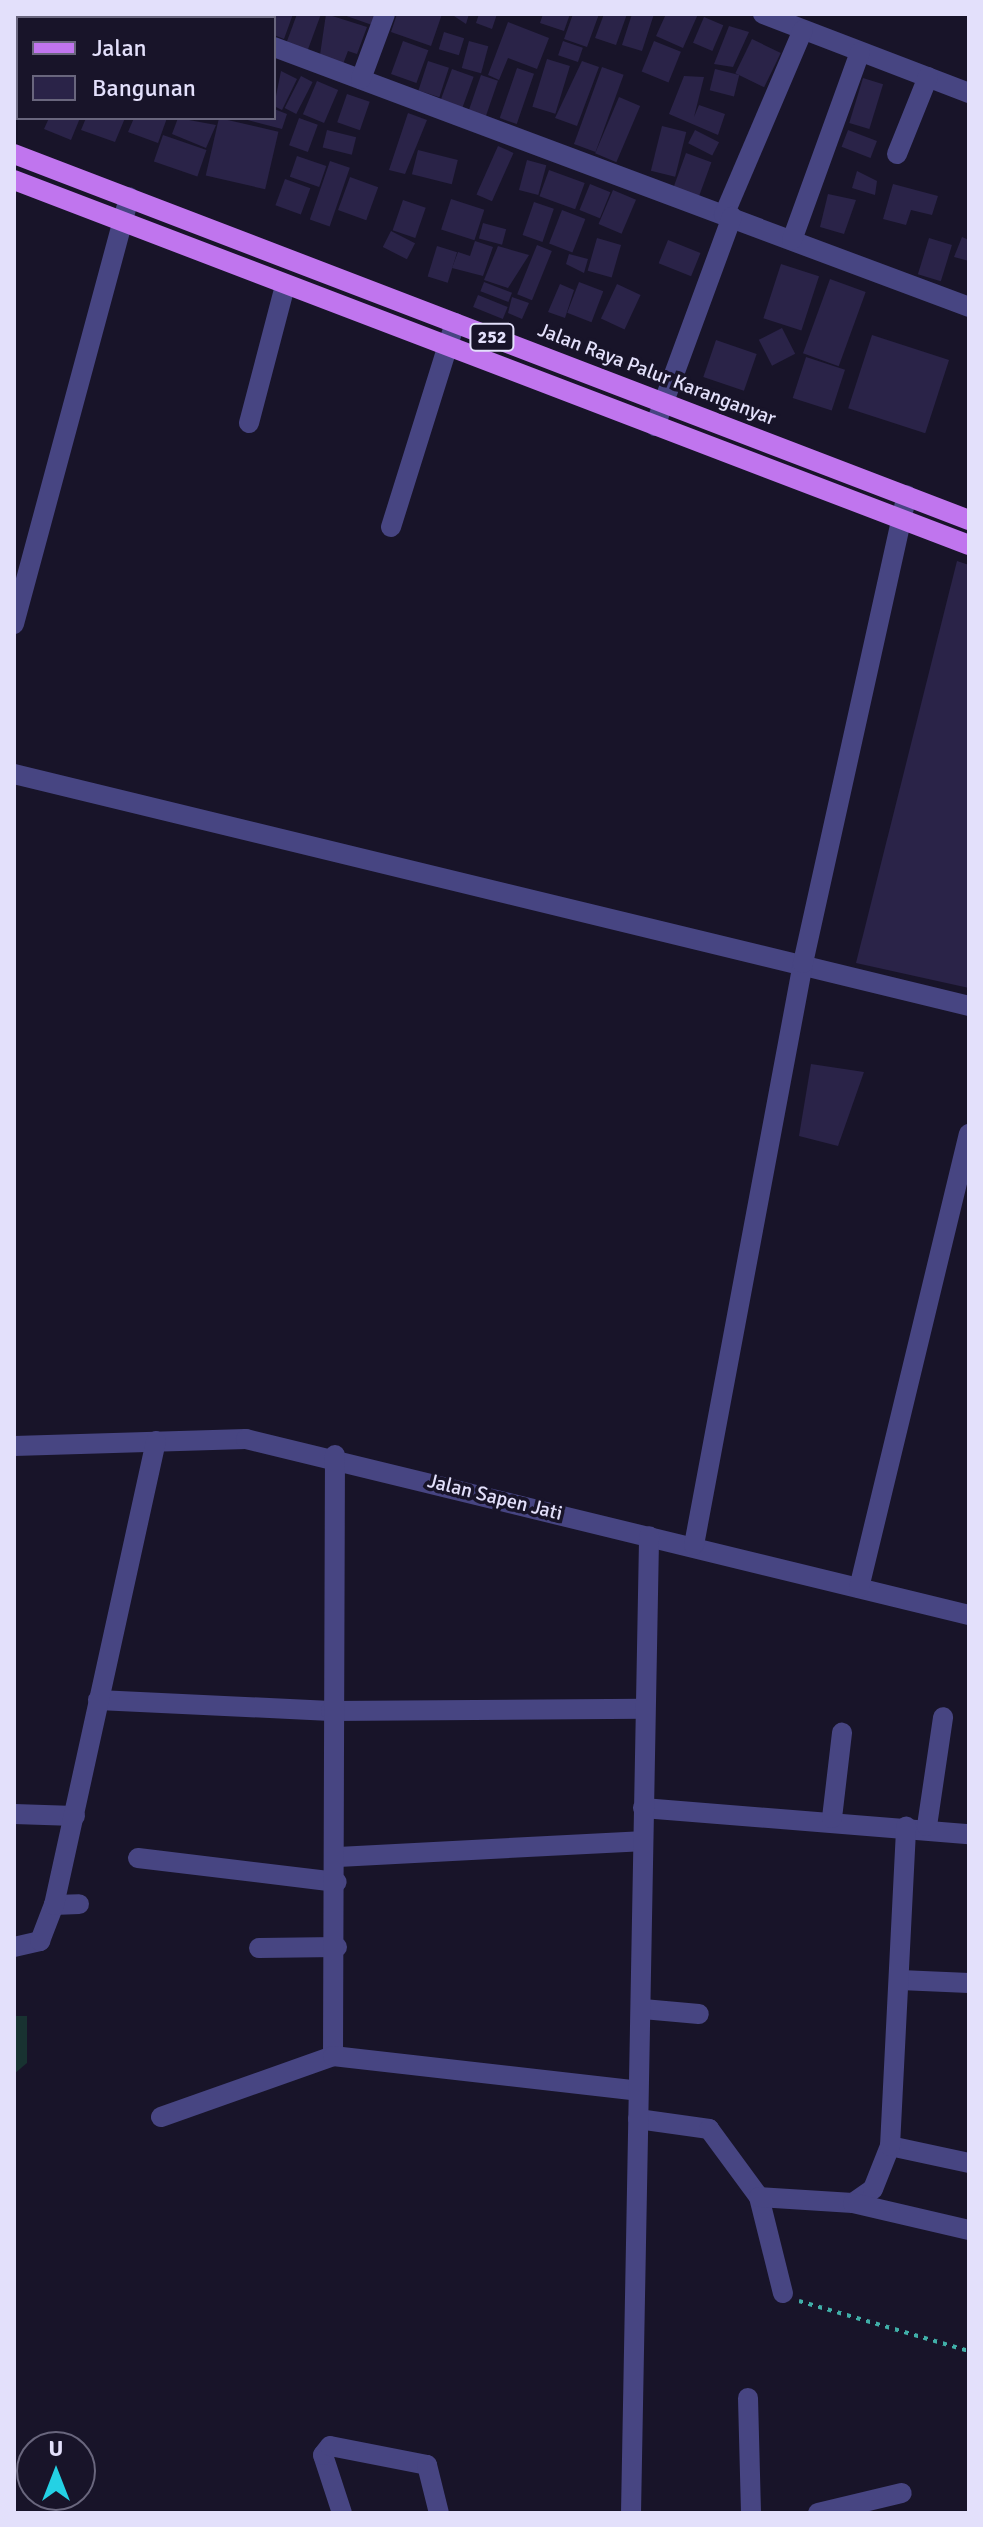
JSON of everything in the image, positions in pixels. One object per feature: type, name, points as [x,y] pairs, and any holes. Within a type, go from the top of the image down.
[{"type":"main road","name":"Jalan Raya Palur Karanganyar","points":[[14,154],[969,520]]},
{"type":"main road","name":"252","points":[[14,180],[119,223],[969,545]]},
{"type":"street","points":[[361,79],[385,14]]},
{"type":"street","points":[[763,14],[969,93]]},
{"type":"street","points":[[655,426],[728,216],[803,30]]},
{"type":"street","points":[[276,48],[969,307]]},
{"type":"street","points":[[792,240],[860,52]]},
{"type":"street","points":[[897,154],[928,77]]},
{"type":"street","points":[[14,624],[119,223],[129,197]]},
{"type":"street","points":[[249,423],[285,286]]},
{"type":"street","points":[[391,527],[455,323]]},
{"type":"street","points":[[694,1545],[803,963],[907,495]]},
{"type":"street","points":[[14,774],[803,963],[969,1006]]},
{"type":"street","points":[[859,1588],[969,1134]]},
{"type":"street","name":"Jalan Sapen Jati","points":[[14,1446],[246,1439],[335,1455],[969,1615]]},
{"type":"street","points":[[14,1947],[40,1941],[54,1905],[156,1441]]},
{"type":"street","points":[[333,2056],[338,1857],[331,1711],[335,1455]]},
{"type":"street","points":[[631,2513],[629,2446],[643,2009],[641,1841],[649,1536]]},
{"type":"street","points":[[98,1700],[331,1711],[643,1709]]},
{"type":"street","points":[[927,1826],[943,1717]]},
{"type":"street","points":[[832,1818],[842,1733]]},
{"type":"street","points":[[643,1808],[832,1818],[927,1826],[969,1834]]},
{"type":"street","points":[[14,1814],[75,1816]]},
{"type":"street","points":[[853,2203],[873,2189],[890,2146],[906,1826]]},
{"type":"street","points":[[338,1857],[641,1841]]},
{"type":"street","points":[[138,1858],[337,1882]]},
{"type":"street","points":[[54,1905],[79,1904]]},
{"type":"street","points":[[259,1948],[337,1947]]},
{"type":"street","points":[[900,1980],[969,1983]]},
{"type":"street","points":[[643,2009],[699,2014]]},
{"type":"street","points":[[161,2117],[333,2056],[638,2091]]},
{"type":"street","points":[[638,2119],[707,2128],[759,2197],[783,2293]]},
{"type":"street","points":[[890,2146],[969,2163]]},
{"type":"street","points":[[759,2197],[853,2203],[969,2230]]},
{"type":"street","points":[[748,2398],[751,2513]]},
{"type":"street","points":[[342,2513],[323,2455],[330,2446],[427,2465],[439,2513]]},
{"type":"street","points":[[818,2513],[902,2493]]},
{"type":"path","points":[[783,2293],[969,2351]]},
{"type":"green space","points":[[14,2016],[27,2016],[27,2063],[14,2074]]},
{"type":"building","points":[[14,14],[20,14],[16,16],[14,34]]},
{"type":"building","points":[[41,14],[73,14],[56,16]]},
{"type":"building","points":[[82,14],[135,15],[117,16]]},
{"type":"building","points":[[263,14],[293,14],[284,39],[276,36],[276,16]]},
{"type":"building","points":[[297,14],[321,14],[307,52],[286,44]]},
{"type":"building","points":[[326,14],[367,27],[357,54],[348,51],[343,64],[320,55]]},
{"type":"building","points":[[341,14],[376,14],[372,25]]},
{"type":"building","points":[[397,14],[442,14],[431,46],[391,32]]},
{"type":"building","points":[[451,14],[469,14],[466,24]]},
{"type":"building","points":[[479,14],[497,14],[492,29],[476,23]]},
{"type":"building","points":[[543,14],[570,14],[564,31],[540,23]]},
{"type":"building","points":[[573,14],[599,14],[587,47],[564,39]]},
{"type":"building","points":[[604,14],[627,14],[616,45],[595,38]]},
{"type":"building","points":[[632,14],[654,14],[642,51],[622,45]]},
{"type":"building","points":[[666,14],[698,14],[683,48],[656,36]]},
{"type":"building","points":[[704,17],[723,25],[712,51],[693,43]]},
{"type":"building","points":[[508,22],[549,38],[537,69],[508,58],[499,80],[488,75]]},
{"type":"building","points":[[729,26],[749,32],[733,67],[714,64]]},
{"type":"building","points":[[444,32],[464,38],[459,55],[439,49]]},
{"type":"building","points":[[752,39],[781,53],[764,87],[735,73]]},
{"type":"building","points":[[403,41],[428,50],[416,83],[391,74]]},
{"type":"building","points":[[469,41],[488,46],[481,73],[462,68]]},
{"type":"building","points":[[563,41],[583,48],[578,62],[558,55]]},
{"type":"building","points":[[654,41],[681,52],[669,82],[642,72]]},
{"type":"building","points":[[547,59],[570,66],[555,114],[532,107]]},
{"type":"building","points":[[428,61],[449,68],[439,97],[418,90]]},
{"type":"building","points":[[582,61],[599,67],[577,126],[555,118]]},
{"type":"building","points":[[602,67],[624,75],[596,152],[574,144]]},
{"type":"building","points":[[517,68],[534,74],[517,124],[500,118]]},
{"type":"building","points":[[452,69],[474,77],[461,111],[440,103]]},
{"type":"building","points":[[715,69],[739,75],[734,96],[710,90]]},
{"type":"building","points":[[281,71],[297,79],[282,110],[276,107]]},
{"type":"building","points":[[481,75],[498,81],[485,120],[468,114]]},
{"type":"building","points":[[301,76],[313,82],[296,114],[285,108]]},
{"type":"building","points":[[684,76],[704,77],[694,117],[699,105],[725,114],[718,135],[669,114]]},
{"type":"building","points":[[863,78],[883,84],[869,129],[849,123]]},
{"type":"building","points":[[317,81],[338,90],[324,123],[303,114]]},
{"type":"building","points":[[347,94],[370,102],[360,130],[337,122]]},
{"type":"building","points":[[619,97],[640,106],[616,162],[595,153]]},
{"type":"building","points":[[276,110],[287,114],[282,129],[248,120],[276,120]]},
{"type":"building","points":[[408,113],[427,120],[405,174],[389,170]]},
{"type":"building","points":[[299,118],[318,125],[308,152],[289,145]]},
{"type":"building","points":[[48,120],[79,120],[71,140],[44,129]]},
{"type":"building","points":[[85,120],[124,120],[115,142],[81,130]]},
{"type":"building","points":[[133,120],[166,120],[158,143],[128,132]]},
{"type":"building","points":[[177,120],[216,125],[206,148],[172,134]]},
{"type":"building","points":[[219,120],[278,132],[265,189],[206,175]]},
{"type":"building","points":[[662,126],[686,132],[675,177],[651,171]]},
{"type":"building","points":[[327,130],[356,137],[352,155],[323,147]]},
{"type":"building","points":[[695,130],[719,142],[712,156],[688,143]]},
{"type":"building","points":[[848,130],[877,141],[870,158],[842,147]]},
{"type":"building","points":[[163,135],[206,150],[197,176],[154,161]]},
{"type":"building","points":[[498,146],[514,153],[492,201],[476,194]]},
{"type":"building","points":[[418,150],[458,160],[452,184],[412,174]]},
{"type":"building","points":[[686,153],[711,162],[699,197],[673,188]]},
{"type":"building","points":[[297,156],[326,166],[319,187],[290,177]]},
{"type":"building","points":[[527,160],[546,165],[538,195],[519,190]]},
{"type":"building","points":[[330,161],[350,168],[330,226],[310,220]]},
{"type":"building","points":[[549,170],[585,183],[575,209],[539,196]]},
{"type":"building","points":[[857,171],[877,181],[875,195],[852,188]]},
{"type":"building","points":[[350,177],[378,187],[366,220],[338,210]]},
{"type":"building","points":[[285,179],[310,188],[301,215],[275,205]]},
{"type":"building","points":[[590,184],[610,192],[600,218],[580,210]]},
{"type":"building","points":[[893,184],[938,196],[932,215],[911,210],[906,225],[883,219]]},
{"type":"building","points":[[613,190],[636,200],[622,234],[599,224]]},
{"type":"building","points":[[828,194],[856,200],[844,234],[820,227]]},
{"type":"building","points":[[451,199],[484,210],[474,240],[441,229]]},
{"type":"building","points":[[403,200],[426,208],[415,238],[393,230]]},
{"type":"building","points":[[534,202],[554,209],[542,242],[523,235]]},
{"type":"building","points":[[562,210],[585,219],[572,253],[549,244]]},
{"type":"building","points":[[483,223],[506,229],[502,245],[479,238]]},
{"type":"building","points":[[391,231],[415,243],[407,259],[383,247]]},
{"type":"building","points":[[962,237],[969,240],[969,261],[954,257]]},
{"type":"building","points":[[597,238],[621,245],[612,278],[588,271]]},
{"type":"building","points":[[929,238],[952,245],[941,281],[918,274]]},
{"type":"building","points":[[668,240],[700,253],[691,276],[659,263]]},
{"type":"building","points":[[475,241],[493,247],[483,276],[452,268],[458,252],[470,256]]},
{"type":"building","points":[[537,245],[552,251],[532,300],[517,294]]},
{"type":"building","points":[[437,246],[457,252],[448,283],[428,277]]},
{"type":"building","points":[[498,246],[529,255],[508,288],[484,280]]},
{"type":"building","points":[[569,254],[588,259],[584,273],[566,264]]},
{"type":"building","points":[[781,264],[819,276],[801,331],[763,318]]},
{"type":"building","points":[[830,279],[866,292],[839,366],[803,353]]},
{"type":"building","points":[[484,282],[512,293],[508,302],[480,291]]},
{"type":"building","points":[[579,282],[603,291],[591,322],[567,313]]},
{"type":"building","points":[[560,284],[574,290],[565,318],[548,312]]},
{"type":"building","points":[[617,284],[641,295],[625,329],[601,318]]},
{"type":"building","points":[[478,295],[508,307],[503,319],[473,307]]},
{"type":"building","points":[[512,297],[529,303],[522,319],[508,313]]},
{"type":"building","points":[[782,328],[795,354],[772,366],[759,340]]},
{"type":"building","points":[[872,335],[949,360],[925,433],[848,408]]},
{"type":"building","points":[[716,340],[757,354],[744,391],[703,377]]},
{"type":"building","points":[[806,357],[845,370],[832,411],[793,398]]},
{"type":"building","points":[[957,561],[969,565],[969,988],[856,963]]},
{"type":"building","points":[[811,1064],[864,1072],[838,1146],[799,1136]]}]
